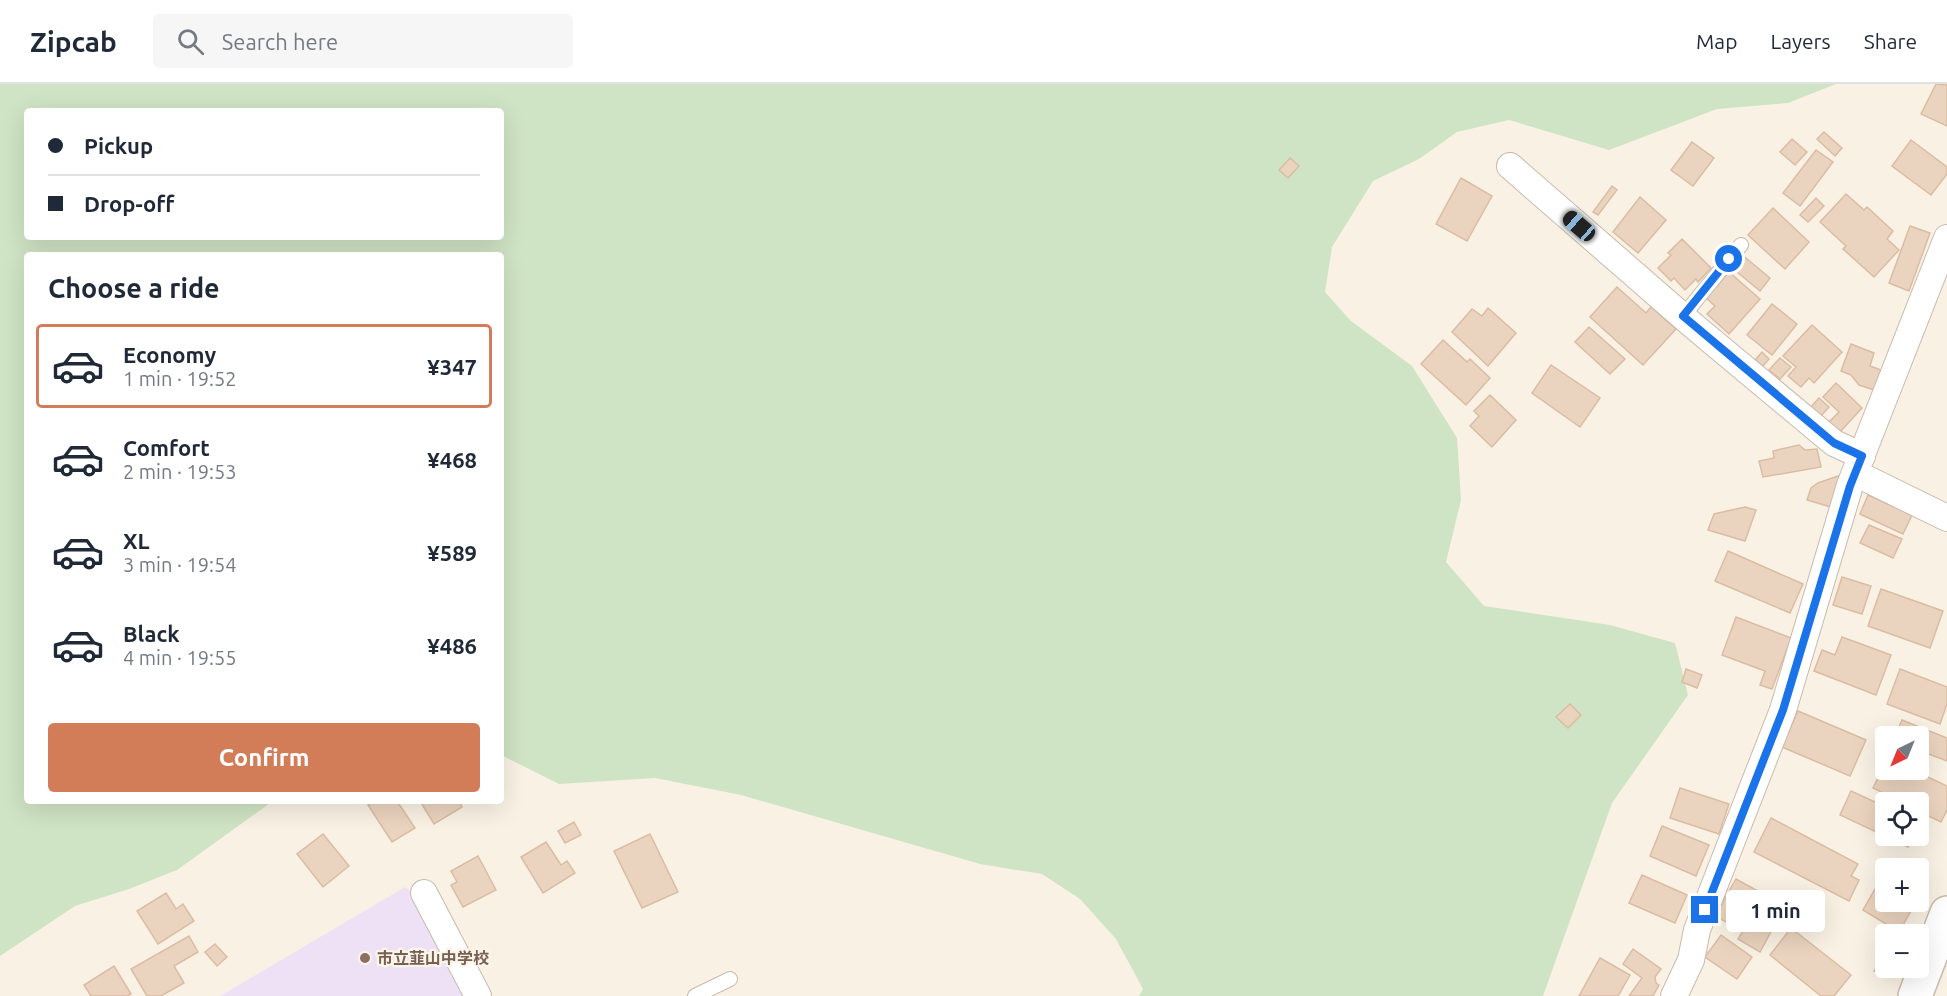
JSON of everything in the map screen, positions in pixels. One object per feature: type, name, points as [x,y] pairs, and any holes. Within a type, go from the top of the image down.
[{"type":"main road","points":[[1915,996],[1947,912]]},
{"type":"street","points":[[1510,166],[1858,464],[1947,518]]},
{"type":"street","points":[[1674,996],[1691,960],[1697,930],[1783,710],[1858,464],[1947,238]]},
{"type":"street","points":[[424,893],[477,996]]},
{"type":"lane","points":[[1683,316],[1741,245]]},
{"type":"lane","points":[[695,996],[730,979]]},
{"type":"shaded area","name":"市立韮山中学校","points":[[405,887],[414,894],[467,996],[220,996]]},
{"type":"green space","points":[[0,84],[1836,84],[1788,103],[1717,109],[1609,150],[1509,120],[1457,132],[1419,159],[1373,181],[1332,247],[1325,292],[1351,321],[1412,366],[1457,438],[1461,500],[1446,562],[1484,606],[1610,625],[1675,643],[1688,695],[1612,803],[1543,996],[1139,996],[1143,989],[1116,939],[1080,899],[1042,874],[980,864],[741,795],[655,778],[559,784],[504,756],[504,252],[24,252],[24,804],[269,804],[177,870],[129,889],[75,906],[0,956]]},
{"type":"building","points":[[1936,84],[1947,85],[1947,126],[1921,114]]},
{"type":"building","points":[[1824,132],[1842,148],[1835,156],[1817,139]]},
{"type":"building","points":[[1792,139],[1807,152],[1795,165],[1780,152]]},
{"type":"building","points":[[1911,140],[1947,167],[1947,174],[1931,195],[1892,166]]},
{"type":"building","points":[[1692,142],[1714,158],[1693,186],[1671,170]]},
{"type":"building","points":[[1816,150],[1833,162],[1800,206],[1783,193]]},
{"type":"building","points":[[1290,158],[1299,166],[1288,178],[1279,170]]},
{"type":"building","points":[[1461,178],[1492,196],[1467,241],[1436,224]]},
{"type":"building","points":[[1612,186],[1617,190],[1598,215],[1593,212]]},
{"type":"building","points":[[1846,194],[1864,210],[1867,207],[1893,231],[1887,239],[1899,250],[1874,277],[1843,249],[1846,246],[1820,222]]},
{"type":"building","points":[[1640,197],[1666,220],[1638,253],[1613,232]]},
{"type":"building","points":[[1816,198],[1824,206],[1808,222],[1800,215]]},
{"type":"building","points":[[1773,208],[1809,242],[1785,269],[1748,235]]},
{"type":"building","points":[[1910,226],[1930,233],[1909,291],[1889,283]]},
{"type":"building","points":[[1682,239],[1711,268],[1698,282],[1696,279],[1685,290],[1674,278],[1671,281],[1658,268],[1671,255],[1668,253]]},
{"type":"building","points":[[1741,254],[1770,278],[1760,291],[1731,267]]},
{"type":"building","points":[[1729,272],[1760,299],[1729,334],[1707,314],[1715,306],[1706,298]]},
{"type":"building","points":[[1617,287],[1646,313],[1651,307],[1676,329],[1643,365],[1590,317]]},
{"type":"building","points":[[1772,304],[1797,324],[1772,355],[1747,335]]},
{"type":"building","points":[[1488,308],[1516,333],[1488,366],[1452,332],[1472,309],[1482,316]]},
{"type":"building","points":[[1812,325],[1842,352],[1814,383],[1809,378],[1801,387],[1788,376],[1796,367],[1783,356]]},
{"type":"building","points":[[1589,327],[1625,359],[1610,374],[1575,342]]},
{"type":"building","points":[[1443,340],[1467,362],[1470,359],[1490,378],[1466,405],[1421,364]]},
{"type":"building","points":[[1851,344],[1874,353],[1870,366],[1881,370],[1874,390],[1859,385],[1851,375],[1841,371]]},
{"type":"building","points":[[1762,352],[1769,359],[1763,366],[1755,360]]},
{"type":"building","points":[[1780,358],[1791,367],[1780,379],[1769,370]]},
{"type":"building","points":[[1551,365],[1600,398],[1580,427],[1532,393]]},
{"type":"building","points":[[1836,383],[1862,408],[1840,432],[1829,422],[1839,412],[1823,397]]},
{"type":"building","points":[[1490,395],[1516,420],[1492,447],[1470,426],[1479,416],[1474,411]]},
{"type":"building","points":[[1819,398],[1829,407],[1820,417],[1810,408]]},
{"type":"building","points":[[1799,445],[1805,450],[1817,449],[1821,467],[1763,477],[1759,461],[1774,458],[1773,451]]},
{"type":"building","points":[[1841,475],[1831,507],[1807,500],[1811,488],[1818,483]]},
{"type":"building","points":[[1868,495],[1912,515],[1903,534],[1860,514]]},
{"type":"building","points":[[1745,507],[1756,510],[1745,541],[1708,530],[1714,514]]},
{"type":"building","points":[[1869,525],[1902,539],[1893,558],[1860,543]]},
{"type":"building","points":[[1728,551],[1803,584],[1790,613],[1715,581]]},
{"type":"building","points":[[1842,577],[1871,586],[1862,614],[1833,605]]},
{"type":"building","points":[[1881,589],[1943,611],[1930,648],[1868,626]]},
{"type":"building","points":[[1736,617],[1791,638],[1772,689],[1760,685],[1765,671],[1722,655]]},
{"type":"building","points":[[1842,637],[1891,655],[1876,695],[1814,671],[1822,650],[1835,655]]},
{"type":"building","points":[[1686,669],[1702,675],[1697,688],[1682,682]]},
{"type":"building","points":[[1900,669],[1947,687],[1947,704],[1940,724],[1887,704]]},
{"type":"building","points":[[1570,704],[1581,715],[1568,728],[1556,717]]},
{"type":"building","points":[[1798,711],[1866,740],[1850,776],[1782,747]]},
{"type":"building","points":[[1902,720],[1917,726],[1899,726]]},
{"type":"building","points":[[1929,731],[1947,738],[1947,761],[1929,754]]},
{"type":"building","points":[[1929,778],[1947,786],[1947,810],[1941,822],[1929,816],[1929,792],[1881,792],[1873,788],[1877,780],[1929,780]]},
{"type":"building","points":[[1680,788],[1729,804],[1719,834],[1670,818]]},
{"type":"building","points":[[1851,791],[1875,802],[1875,831],[1840,815]]},
{"type":"building","points":[[399,804],[415,828],[392,842],[368,805]]},
{"type":"building","points":[[422,804],[460,804],[462,807],[434,824]]},
{"type":"building","points":[[1771,818],[1858,864],[1851,876],[1859,880],[1849,901],[1754,852]]},
{"type":"building","points":[[574,822],[581,835],[565,843],[558,831]]},
{"type":"building","points":[[1662,826],[1709,845],[1696,876],[1650,856]]},
{"type":"building","points":[[323,834],[349,866],[323,887],[297,854]]},
{"type":"building","points":[[650,834],[678,892],[642,908],[614,851]]},
{"type":"building","points":[[546,842],[561,865],[567,861],[575,873],[543,893],[521,857]]},
{"type":"building","points":[[478,856],[496,890],[463,907],[451,885],[457,882],[451,871]]},
{"type":"building","points":[[1642,875],[1687,895],[1675,923],[1629,903]]},
{"type":"building","points":[[1736,879],[1785,906],[1760,952],[1738,939],[1743,931],[1715,916]]},
{"type":"building","points":[[1875,889],[1875,912],[1910,912],[1904,924],[1886,924],[1863,910]]},
{"type":"building","points":[[166,893],[176,909],[183,904],[194,921],[158,944],[137,911]]},
{"type":"building","points":[[1791,928],[1851,975],[1834,996],[1821,996],[1770,955]]},
{"type":"building","points":[[1721,935],[1752,957],[1737,979],[1705,957]]},
{"type":"building","points":[[189,936],[198,952],[174,966],[184,983],[161,996],[147,996],[131,969]]},
{"type":"building","points":[[215,944],[227,957],[217,966],[205,952]]},
{"type":"building","points":[[1633,949],[1661,969],[1655,977],[1659,985],[1653,996],[1629,996],[1642,978],[1623,964]]},
{"type":"building","points":[[1600,958],[1630,975],[1618,996],[1579,996]]},
{"type":"building","points":[[114,966],[131,994],[91,996],[84,985]]},
{"type":"place","name":"市立韮山中学校","points":[[365,958]]},
{"type":"route","points":[[1705,910],[1783,710],[1850,486],[1862,456],[1834,443],[1683,316],[1729,259]]}]
